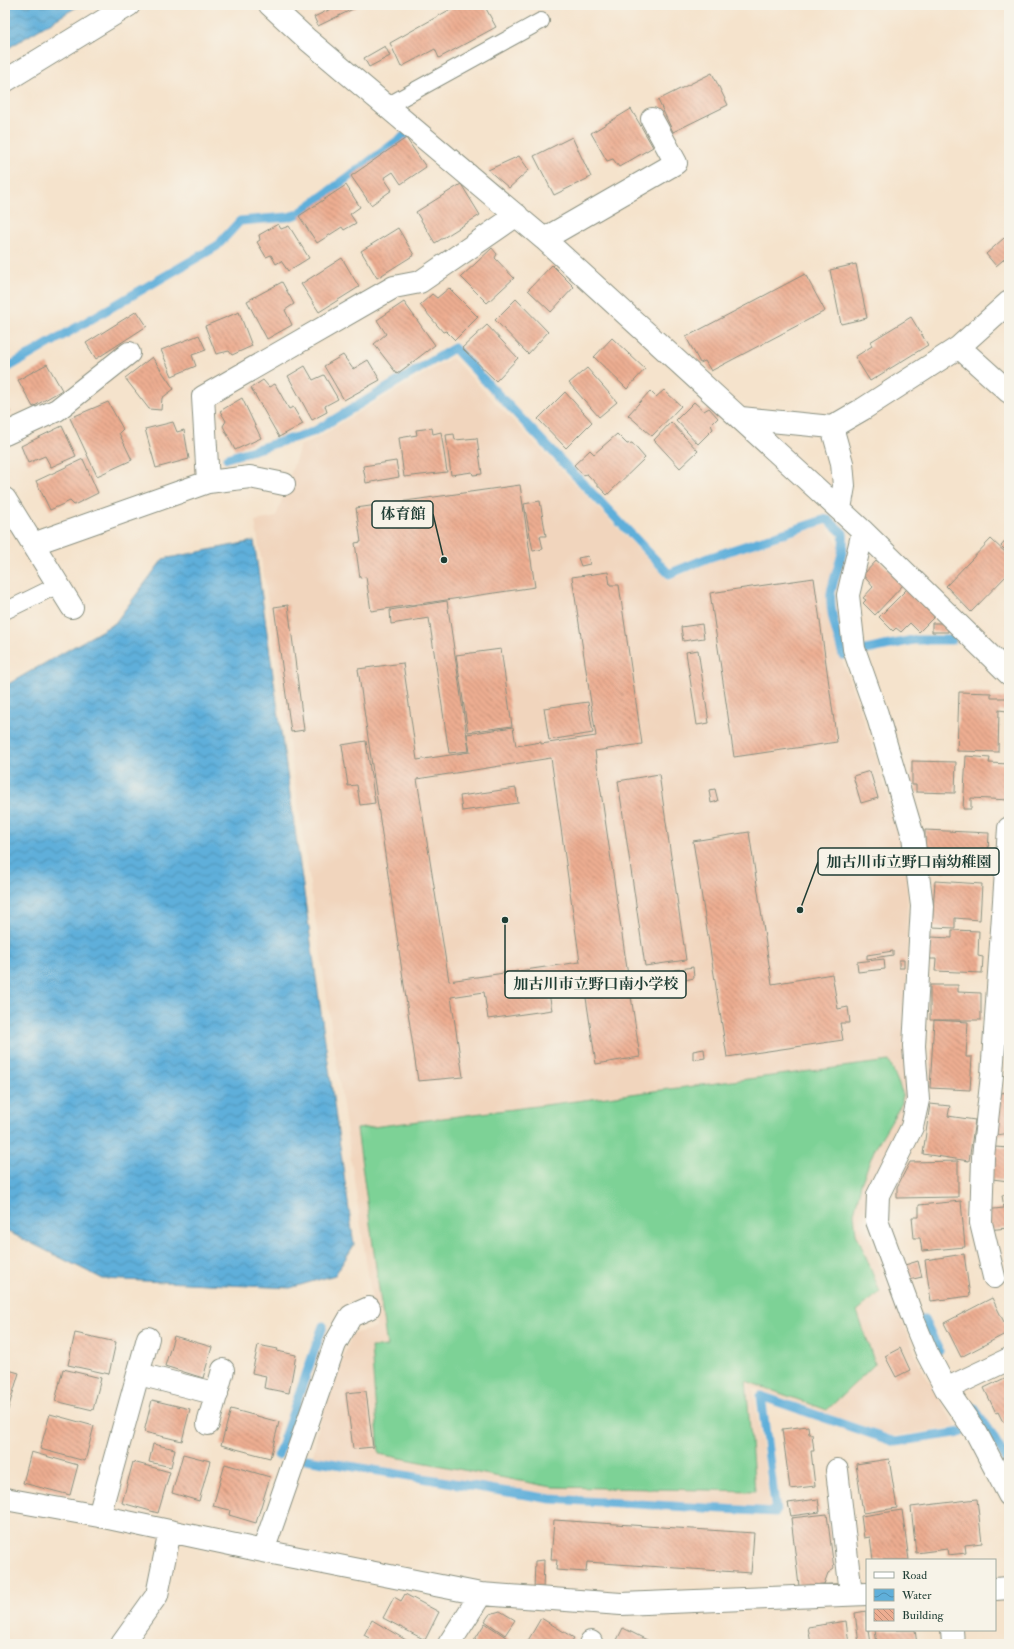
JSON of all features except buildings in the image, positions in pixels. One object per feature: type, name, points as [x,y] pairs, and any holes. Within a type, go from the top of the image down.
[{"type":"street","points":[[5,81],[129,5]]},
{"type":"street","points":[[270,5],[308,40],[544,239],[840,509],[1009,674]]},
{"type":"street","points":[[544,239],[676,163],[652,119]]},
{"type":"street","points":[[208,482],[203,397],[394,287],[420,282],[517,215]]},
{"type":"street","points":[[741,418],[832,427],[863,409],[959,347],[1009,302]]},
{"type":"street","points":[[959,347],[1009,392]]},
{"type":"street","points":[[5,434],[57,410],[129,353]]},
{"type":"street","points":[[832,427],[842,463],[844,486],[840,509]]},
{"type":"street","points":[[33,544],[208,482],[250,477],[284,484]]},
{"type":"street","points":[[5,499],[72,607]]},
{"type":"street","points":[[863,531],[848,595],[857,656],[877,714],[913,836],[922,906],[914,1046],[918,1100],[912,1127],[878,1195],[877,1221],[914,1324],[927,1353],[946,1389],[977,1434],[1009,1495]]},
{"type":"street","points":[[994,1277],[982,1222],[983,1157],[1000,1074],[1009,828]]},
{"type":"street","points":[[263,1551],[335,1344],[351,1316],[369,1308]]},
{"type":"street","points":[[99,1516],[148,1338]]},
{"type":"street","points":[[946,1389],[1009,1359]]},
{"type":"street","points":[[208,1424],[223,1370]]},
{"type":"street","points":[[139,1374],[217,1394]]},
{"type":"street","points":[[5,1499],[99,1516],[263,1551],[481,1594],[620,1604],[859,1594],[837,1470]]},
{"type":"street","points":[[122,1644],[157,1595],[170,1531]]},
{"type":"street","points":[[996,1589],[1009,1588]]},
{"type":"street","points":[[449,1644],[481,1594]]},
{"type":"street","points":[[952,1631],[953,1644]]},
{"type":"lane","points":[[387,106],[542,21]]},
{"type":"lane","points":[[5,611],[58,585]]},
{"type":"shaded area","points":[[452,358],[669,581],[711,562],[826,525],[839,546],[827,596],[829,623],[878,762],[907,864],[908,956],[903,1052],[908,1081],[907,1112],[876,1176],[866,1203],[866,1222],[874,1249],[919,1364],[956,1427],[893,1436],[753,1388],[770,1510],[553,1496],[313,1456],[319,1424],[352,1334],[376,1328],[255,521],[276,517],[300,446],[323,435],[349,418]]},
{"type":"green space","points":[[889,1061],[902,1092],[902,1103],[875,1148],[861,1184],[854,1213],[856,1233],[880,1292],[857,1311],[875,1364],[827,1410],[746,1381],[755,1491],[552,1487],[379,1454],[371,1347],[387,1347],[357,1129]]},
{"type":"water","points":[[5,5],[80,5],[5,50]]},
{"type":"water","points":[[254,541],[354,1245],[335,1275],[290,1288],[103,1279],[5,1230],[5,686],[115,623],[163,559]]},
{"type":"waterway","points":[[5,369],[217,246],[240,221],[288,217],[298,214],[404,136]]},
{"type":"waterway","points":[[227,458],[313,432],[454,348],[669,574],[708,558],[827,519],[843,533],[843,548],[831,593],[831,608],[834,624],[843,655],[913,640],[952,640]]},
{"type":"waterway","points":[[924,1319],[939,1351]]},
{"type":"waterway","points":[[278,1455],[323,1326]]},
{"type":"waterway","points":[[306,1459],[551,1499],[776,1512],[761,1396],[895,1442],[962,1432]]},
{"type":"waterway","points":[[974,1408],[988,1428],[1009,1464]]},
{"type":"place","name":"体育館","points":[[444,560]]},
{"type":"place","name":"加古川市立野口南幼稚園","points":[[800,910]]},
{"type":"place","name":"加古川市立野口南小学校","points":[[505,920]]}]
